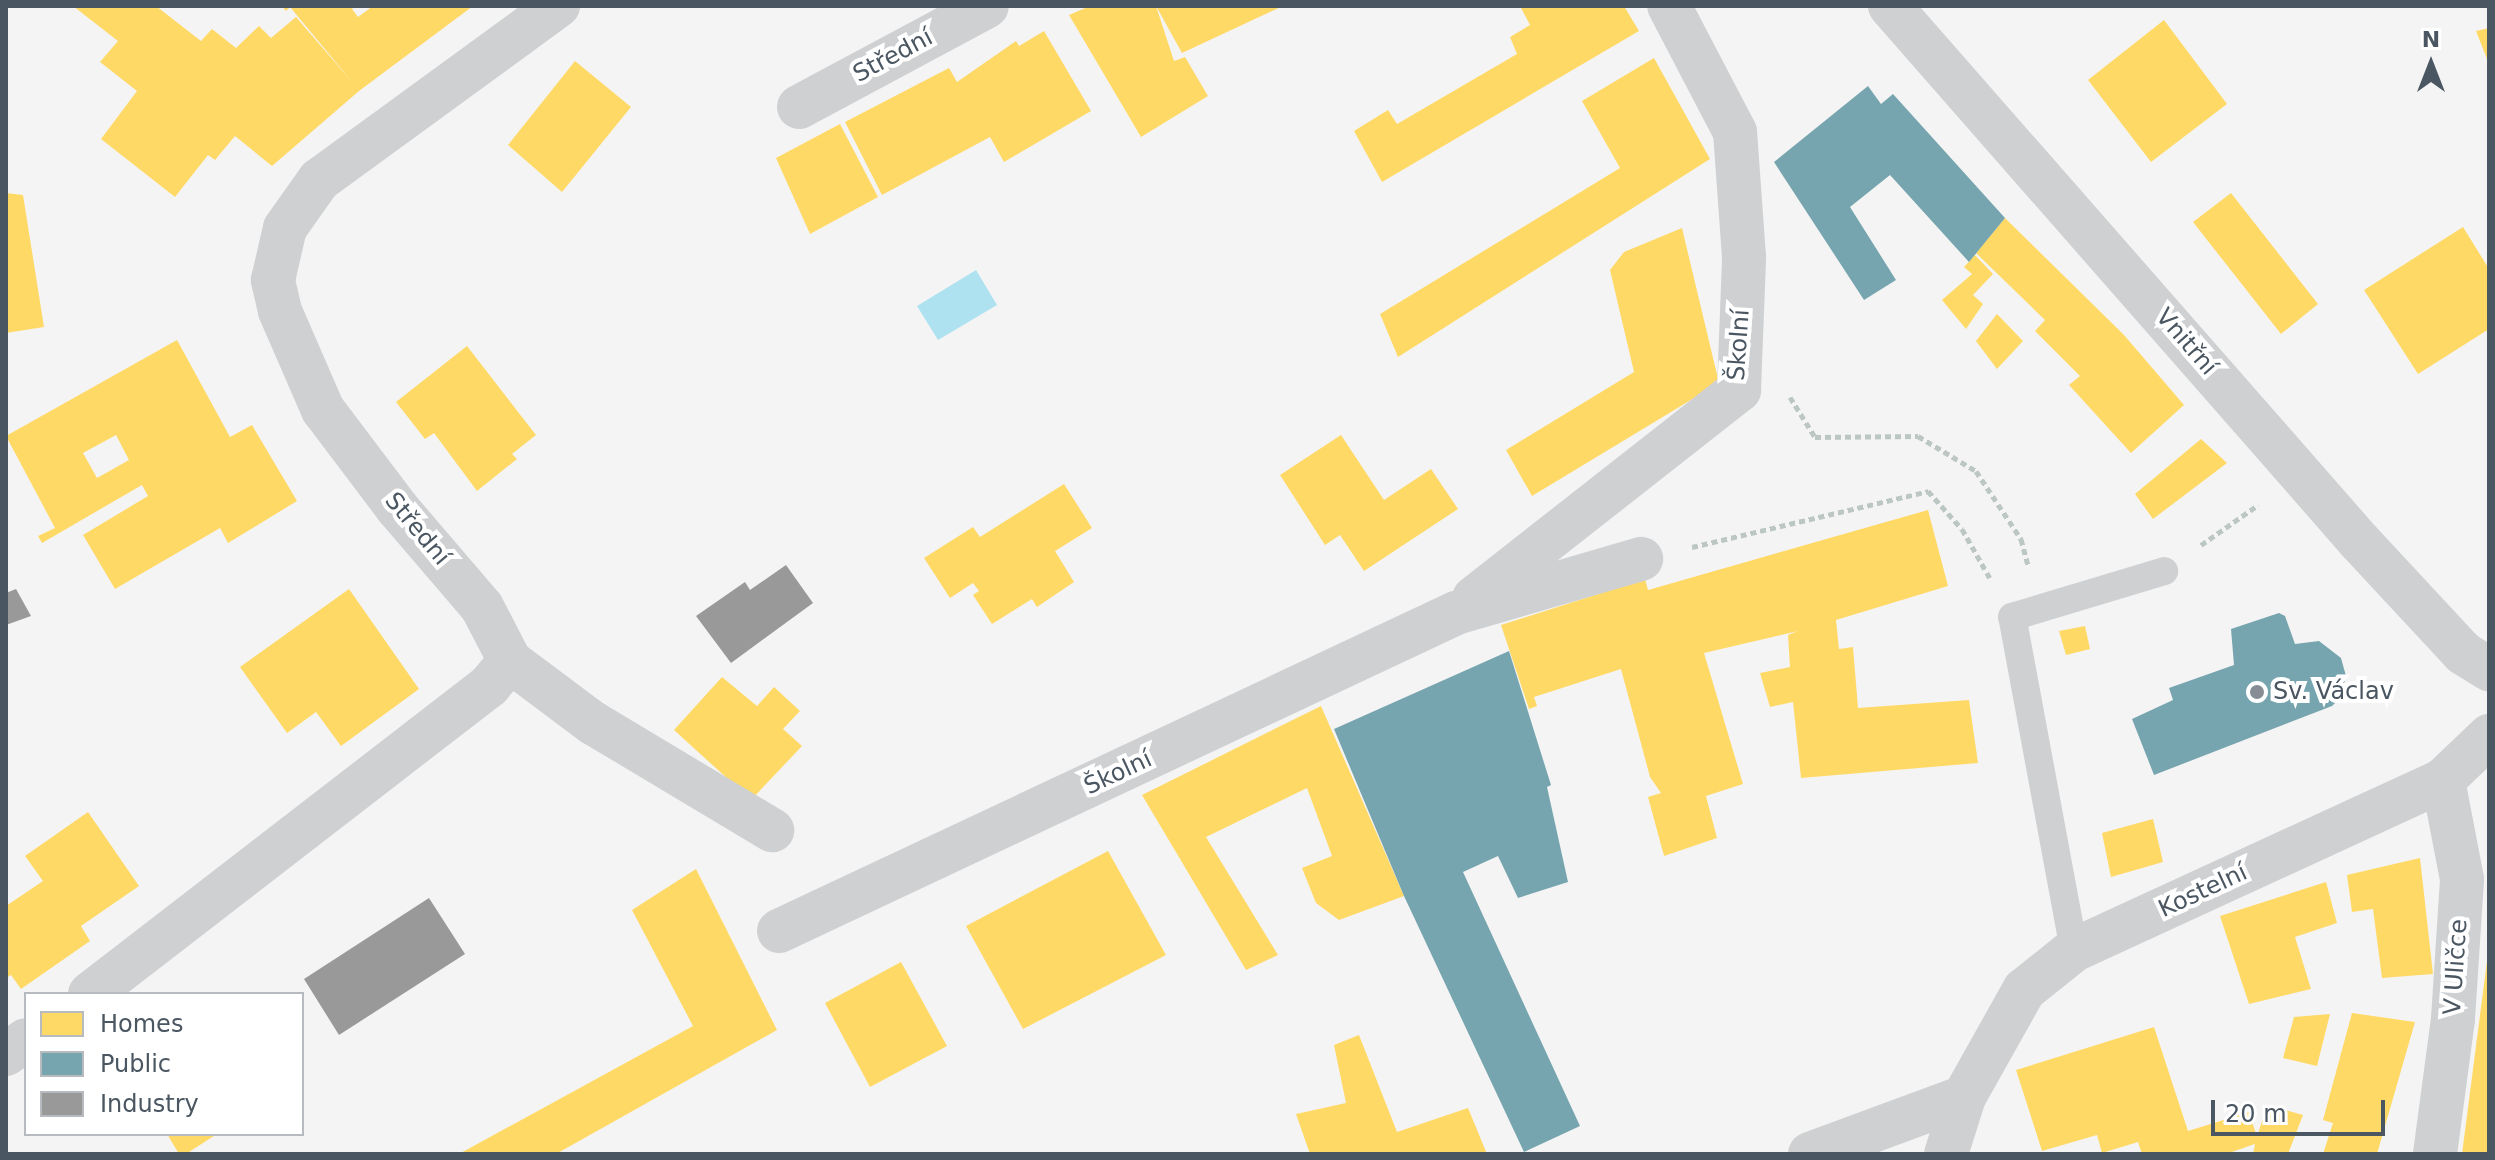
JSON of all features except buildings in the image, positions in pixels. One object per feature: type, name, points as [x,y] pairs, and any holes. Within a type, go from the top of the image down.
[{"type":"street","name":"Střední","points":[[510,661],[482,607],[398,509],[323,410],[280,311],[273,280],[285,228],[319,180],[558,6]]},
{"type":"street","name":"Střední","points":[[799,107],[987,6]]},
{"type":"street","name":"Školní","points":[[1456,613],[1739,390],[1744,257],[1735,132],[1669,6]]},
{"type":"street","name":"Vnitřní","points":[[1890,6],[2463,653],[2489,669]]},
{"type":"street","name":"Školní","points":[[779,931],[1456,613],[1641,559]]},
{"type":"street","points":[[93,992],[489,686],[510,661],[593,723],[772,830]]},
{"type":"street","name":"Kostelní","points":[[1946,1154],[1964,1097],[2024,990],[2074,950],[2443,780],[2489,736]]},
{"type":"street","name":"V Uličce","points":[[2435,1154],[2453,1019],[2462,879],[2443,780]]},
{"type":"street","points":[[6,1054],[24,1041]]},
{"type":"street","points":[[1810,1154],[1964,1097]]},
{"type":"lane","points":[[2074,950],[2026,613],[2164,571]]},
{"type":"path","points":[[1741,340],[1771,367],[1815,437],[1918,436],[1976,471],[2021,539],[2026,613]]},
{"type":"path","points":[[2164,571],[2302,474]]},
{"type":"path","points":[[1641,559],[1928,491],[1962,529],[2026,613]]},
{"type":"water","points":[[976,270],[997,305],[938,340],[917,306]]},
{"type":"place","name":"Sv. Václav","points":[[2257,692]]}]
